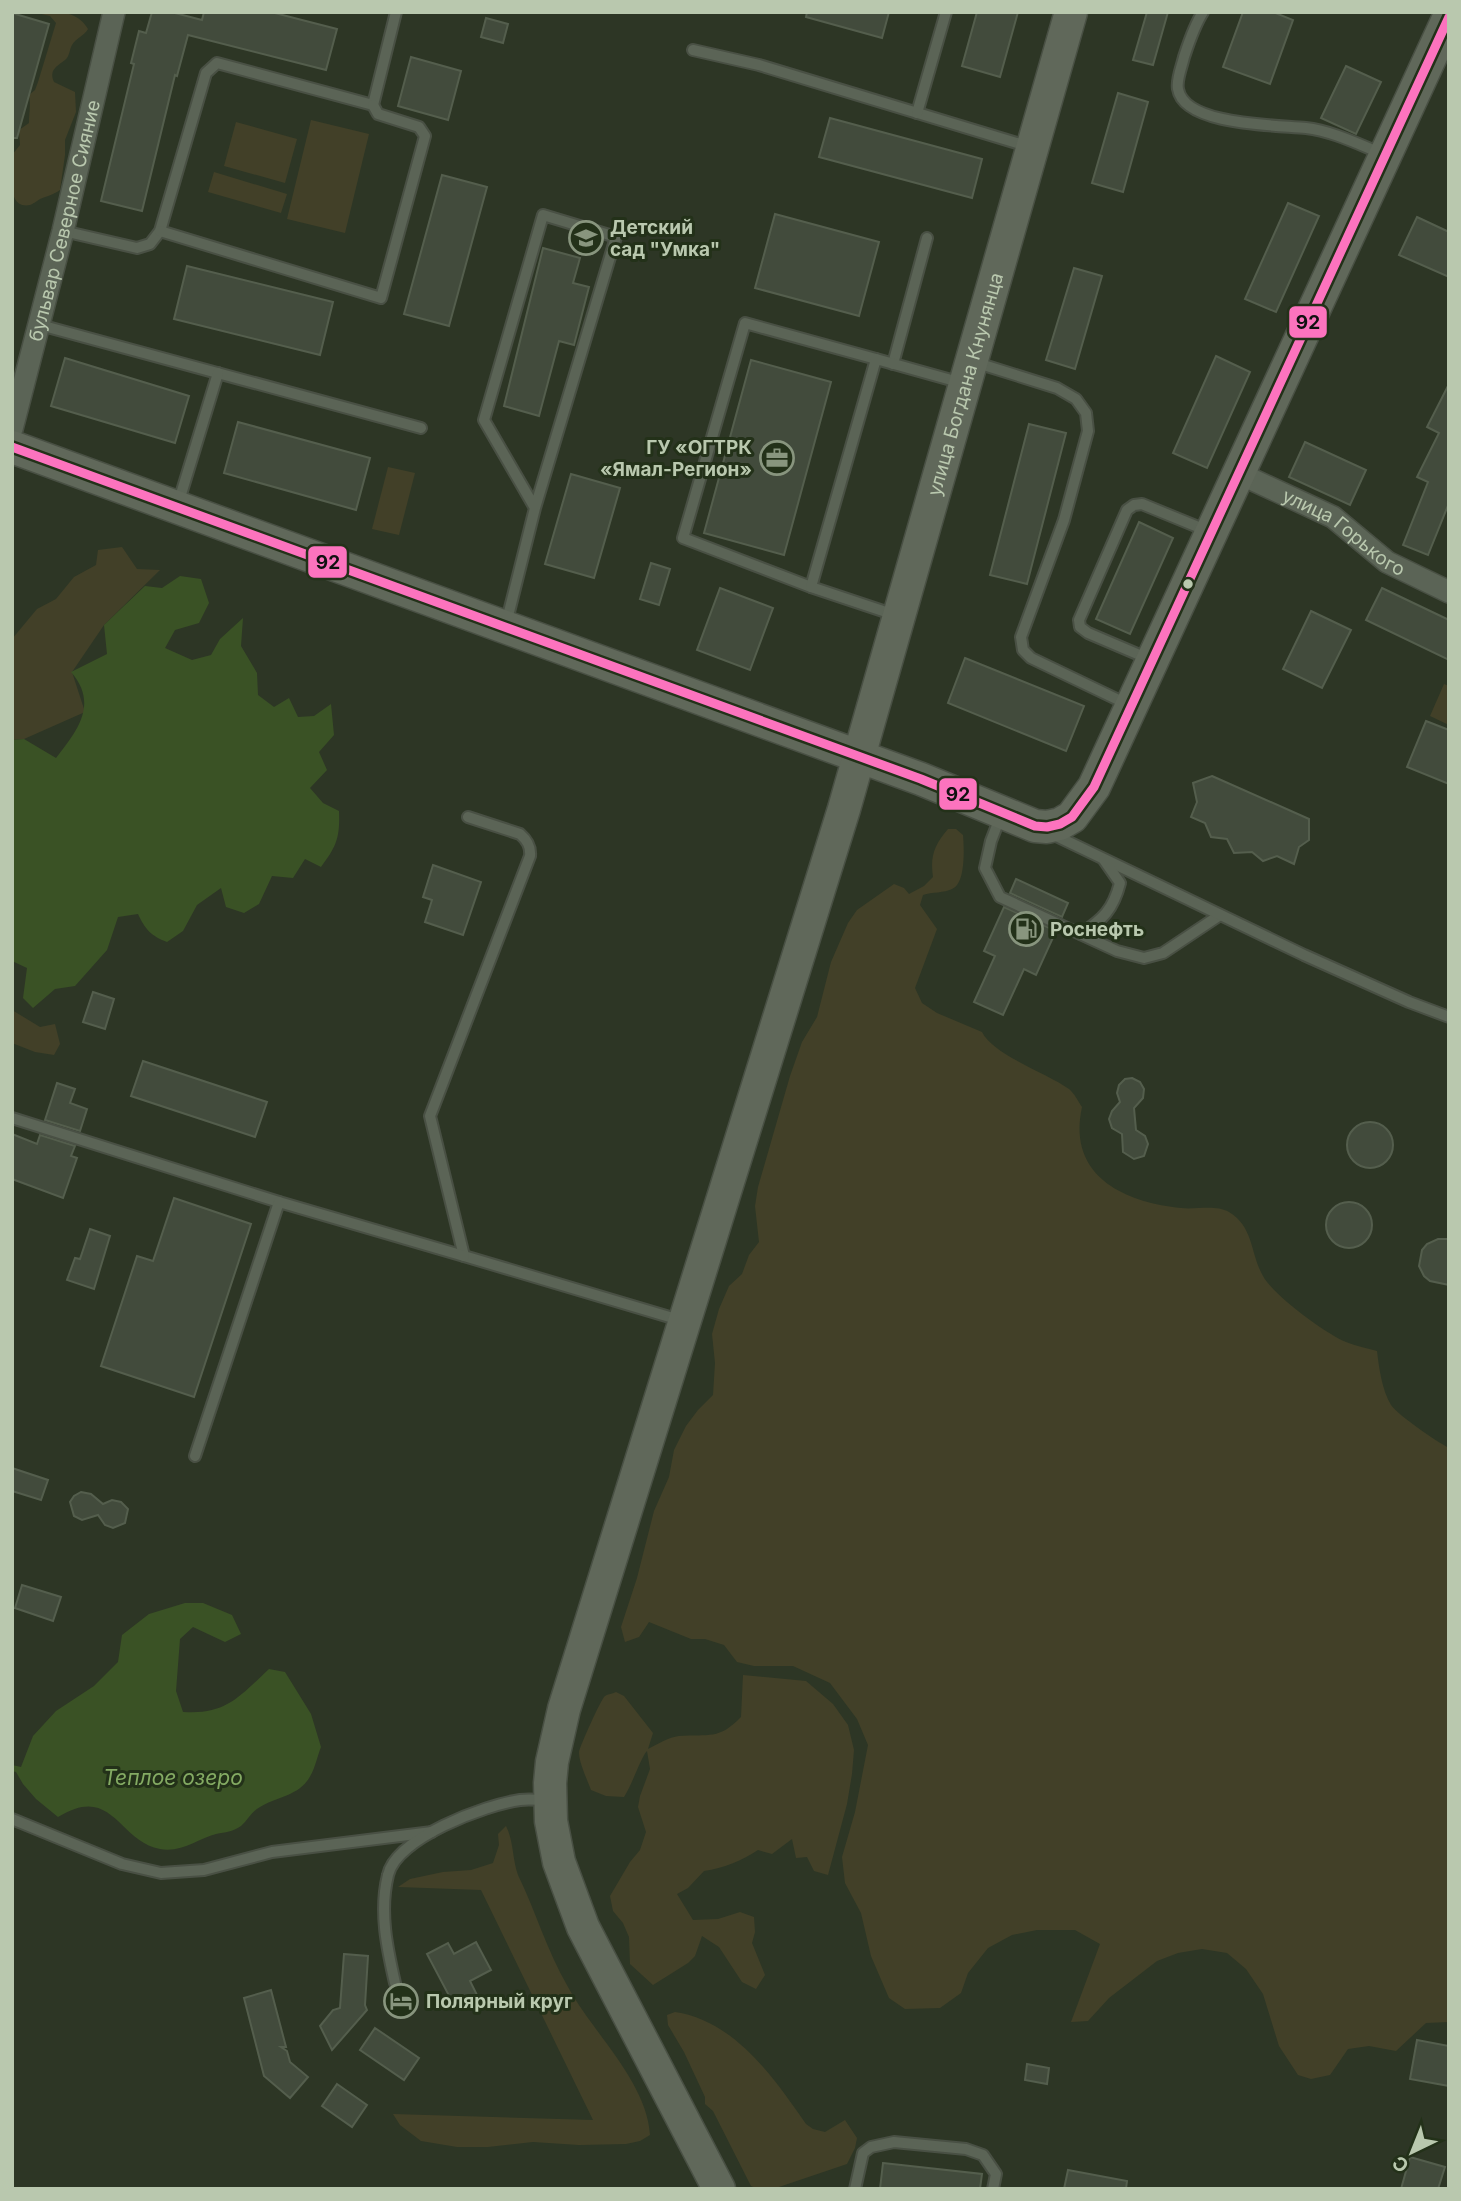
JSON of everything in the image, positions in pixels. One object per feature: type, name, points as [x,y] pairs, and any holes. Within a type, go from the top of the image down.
[{"type":"main road","name":"улица Богдана Кнунянца","points":[[719,2189],[579,1917],[559,1862],[550,1800],[552,1762],[564,1709],[859,757],[1071,12]]},
{"type":"main road","points":[[12,447],[859,757],[1035,826],[1060,824],[1072,817],[1094,787],[1449,17]]},
{"type":"street","name":"бульвар Северное Сияние","points":[[12,429],[63,231],[114,12]]},
{"type":"street","name":"улица Горького","points":[[1238,473],[1333,517],[1387,562],[1449,592]]},
{"type":"lane","points":[[160,231],[381,298],[425,136],[419,127],[378,114],[373,105],[396,12]]},
{"type":"lane","points":[[917,113],[946,12]]},
{"type":"lane","points":[[1203,12],[1181,70],[1178,89],[1186,105],[1254,126],[1306,128],[1325,132],[1385,155]]},
{"type":"lane","points":[[693,50],[759,65],[1032,148]]},
{"type":"lane","points":[[63,231],[137,248],[150,244],[160,231],[206,73],[217,63],[373,105]]},
{"type":"lane","points":[[505,626],[535,508],[616,237],[543,215],[484,421],[535,508]]},
{"type":"lane","points":[[893,364],[927,238]]},
{"type":"lane","points":[[898,616],[811,587],[683,538],[745,323],[893,364],[1057,388],[1076,399],[1086,413],[1088,431],[1054,551],[1021,637],[1023,650],[1031,658],[1131,706]]},
{"type":"lane","points":[[40,325],[421,428]]},
{"type":"lane","points":[[811,587],[876,359]]},
{"type":"lane","points":[[177,507],[218,373]]},
{"type":"lane","points":[[1152,660],[1080,627],[1079,620],[1128,510],[1142,503],[1211,532]]},
{"type":"lane","points":[[1002,812],[991,841],[985,868],[1000,897],[1117,951],[1144,958],[1163,953],[1220,915]]},
{"type":"lane","points":[[464,1256],[430,1116],[530,856],[526,839],[520,834],[468,817]]},
{"type":"lane","points":[[1035,826],[1304,955],[1449,1017]]},
{"type":"lane","points":[[1081,934],[1101,920],[1115,901],[1120,883],[1104,860]]},
{"type":"lane","points":[[12,1118],[279,1202],[686,1321]]},
{"type":"lane","points":[[195,1456],[279,1202]]},
{"type":"lane","points":[[395,1983],[388,1953],[384,1909],[388,1874],[394,1861],[406,1849],[432,1832],[478,1811],[520,1800],[550,1800]]},
{"type":"lane","points":[[12,1819],[122,1864],[161,1872],[204,1870],[272,1852],[432,1832]]},
{"type":"lane","points":[[855,2189],[863,2153],[871,2147],[894,2142],[966,2149],[983,2155],[996,2174],[993,2189]]},
{"type":"shaded area","points":[[33,12],[71,15],[88,29],[74,43],[68,57],[52,74],[54,82],[75,92],[76,112],[65,140],[60,190],[31,205],[22,205],[13,195],[12,155],[20,145],[19,130],[29,123],[29,95],[35,90],[56,23],[50,16]]},
{"type":"shaded area","points":[[311,120],[369,134],[345,233],[287,219]]},
{"type":"shaded area","points":[[236,122],[297,139],[285,183],[224,166]]},
{"type":"shaded area","points":[[214,172],[287,194],[281,213],[208,192]]},
{"type":"shaded area","points":[[388,467],[415,473],[399,535],[372,529]]},
{"type":"shaded area","points":[[122,547],[137,569],[160,570],[104,625],[72,672],[85,712],[24,739],[12,740],[12,639],[37,609],[56,599],[74,577],[96,565],[98,550]]},
{"type":"shaded area","points":[[1444,684],[1449,686],[1449,725],[1430,716]]},
{"type":"shaded area","points":[[948,829],[956,829],[963,835],[962,873],[957,886],[952,889],[923,895],[920,905],[937,929],[915,988],[922,1003],[937,1013],[982,1032],[997,1049],[1071,1091],[1082,1107],[1080,1131],[1083,1151],[1091,1167],[1104,1181],[1120,1191],[1159,1205],[1218,1208],[1237,1218],[1247,1233],[1263,1276],[1277,1293],[1326,1331],[1346,1342],[1377,1351],[1383,1386],[1391,1405],[1409,1422],[1449,1448],[1449,2022],[1426,2023],[1396,2051],[1369,2046],[1348,2049],[1330,2075],[1311,2079],[1298,2075],[1279,2046],[1263,1994],[1246,1969],[1227,1953],[1202,1949],[1178,1953],[1157,1961],[1109,1998],[1088,2021],[1071,2022],[1100,1944],[1075,1930],[1037,1930],[1012,1935],[988,1948],[968,1973],[961,1993],[940,2008],[905,2009],[889,1998],[871,1956],[861,1913],[845,1883],[842,1857],[855,1812],[868,1745],[857,1719],[830,1683],[793,1666],[754,1666],[737,1662],[724,1645],[705,1639],[691,1639],[649,1622],[639,1637],[625,1642],[621,1627],[654,1511],[669,1477],[674,1450],[686,1426],[713,1395],[715,1363],[712,1334],[729,1286],[742,1274],[749,1255],[759,1242],[755,1206],[758,1187],[790,1076],[802,1042],[817,1017],[831,962],[848,923],[857,910],[894,884],[904,888],[909,894],[924,886],[933,877],[934,852]]},
{"type":"shaded area","points":[[12,1010],[40,1027],[55,1024],[60,1044],[54,1055],[35,1052],[12,1043]]},
{"type":"shaded area","points":[[743,1675],[806,1681],[833,1704],[848,1725],[854,1750],[852,1774],[828,1875],[814,1871],[807,1857],[796,1858],[792,1839],[772,1854],[758,1850],[732,1863],[704,1871],[688,1888],[677,1894],[693,1920],[718,1919],[740,1912],[754,1917],[755,1932],[752,1943],[765,1975],[756,1989],[742,1982],[719,1947],[702,1936],[695,1956],[688,1963],[653,1985],[630,1964],[629,1937],[623,1923],[613,1911],[610,1896],[640,1850],[646,1832],[638,1807],[650,1769],[647,1751],[624,1797],[606,1796],[591,1790],[579,1752],[603,1699],[616,1692],[624,1696],[653,1733],[648,1749],[675,1737],[720,1733],[741,1717]]},
{"type":"shaded area","points":[[506,1826],[518,1875],[561,1973],[639,2096],[647,2115],[650,2135],[640,2141],[626,2144],[533,2142],[457,2147],[421,2141],[400,2125],[393,2114],[593,2120],[481,1890],[398,1887],[410,1879],[443,1872],[471,1870],[493,1863],[499,1845],[498,1834]]},
{"type":"shaded area","points":[[675,2012],[697,2018],[734,2039],[766,2071],[806,2124],[813,2129],[825,2132],[845,2120],[857,2138],[847,2164],[776,2188],[758,2189],[751,2186],[713,2111],[705,2104],[705,2097],[684,2052],[668,2025],[667,2015]]},
{"type":"water","points":[[180,576],[201,579],[209,603],[199,623],[175,630],[165,648],[192,660],[211,655],[220,639],[243,618],[241,646],[257,673],[258,695],[274,707],[289,698],[298,717],[314,716],[331,704],[334,735],[319,752],[327,770],[310,788],[323,803],[339,811],[336,841],[321,867],[305,859],[293,878],[272,876],[259,904],[244,913],[226,907],[221,888],[197,905],[183,931],[167,942],[149,931],[138,914],[118,917],[107,950],[75,986],[55,989],[33,1008],[23,998],[27,968],[12,961],[12,740],[24,739],[56,758],[77,727],[84,706],[79,684],[71,672],[107,654],[104,625],[145,586],[162,588]]},
{"type":"water","name":"Теплое озеро","points":[[185,1603],[203,1603],[232,1615],[241,1634],[225,1642],[193,1627],[180,1639],[176,1691],[183,1712],[221,1707],[240,1696],[269,1669],[285,1672],[311,1714],[321,1747],[309,1778],[297,1790],[257,1809],[238,1828],[176,1849],[160,1849],[146,1844],[103,1810],[91,1807],[76,1808],[58,1817],[36,1799],[16,1772],[12,1771],[12,1765],[21,1767],[33,1736],[56,1711],[94,1686],[118,1662],[122,1635],[149,1614]]},
{"type":"building","points":[[152,12],[171,12],[202,20],[204,12],[271,12],[337,29],[326,70],[188,35],[177,76],[175,75],[142,211],[101,201],[134,64],[131,63],[139,31],[146,33]]},
{"type":"building","points":[[807,12],[889,12],[882,38],[806,17]]},
{"type":"building","points":[[977,12],[1018,12],[1000,77],[962,66]]},
{"type":"building","points":[[1147,12],[1168,12],[1153,65],[1133,60]]},
{"type":"building","points":[[1243,12],[1273,12],[1293,20],[1270,84],[1223,67]]},
{"type":"building","points":[[12,13],[49,24],[17,138],[12,138]]},
{"type":"building","points":[[486,18],[508,24],[503,43],[481,37]]},
{"type":"building","points":[[411,57],[461,71],[448,120],[398,106]]},
{"type":"building","points":[[1346,66],[1381,82],[1356,134],[1321,118]]},
{"type":"building","points":[[1118,93],[1148,102],[1123,192],[1092,183]]},
{"type":"building","points":[[830,118],[982,159],[972,198],[819,157]]},
{"type":"building","points":[[442,175],[487,187],[449,326],[404,314]]},
{"type":"building","points":[[1288,203],[1319,216],[1276,312],[1245,299]]},
{"type":"building","points":[[775,214],[879,242],[859,316],[755,288]]},
{"type":"building","points":[[1417,217],[1449,232],[1449,277],[1399,255]]},
{"type":"building","points":[[543,248],[580,258],[573,283],[589,287],[574,345],[559,341],[539,416],[504,406]]},
{"type":"building","points":[[187,266],[333,302],[320,355],[174,319]]},
{"type":"building","points":[[1074,268],[1102,276],[1075,369],[1046,360]]},
{"type":"building","points":[[1216,356],[1250,372],[1207,468],[1173,453]]},
{"type":"building","points":[[65,358],[189,396],[175,443],[51,406]]},
{"type":"building","points":[[751,360],[831,382],[784,555],[704,533]]},
{"type":"building","points":[[1449,384],[1449,503],[1428,555],[1403,545],[1428,482],[1417,477],[1439,433],[1427,427]]},
{"type":"building","points":[[238,422],[370,458],[356,510],[224,473]]},
{"type":"building","points":[[1029,424],[1066,433],[1027,584],[990,575]]},
{"type":"building","points":[[1305,442],[1366,470],[1350,505],[1289,477]]},
{"type":"building","points":[[571,474],[620,488],[594,578],[545,564]]},
{"type":"building","points":[[1139,522],[1173,538],[1130,634],[1096,619]]},
{"type":"building","points":[[651,563],[670,569],[659,605],[640,599]]},
{"type":"building","points":[[720,588],[773,608],[750,670],[697,650]]},
{"type":"building","points":[[1382,588],[1449,620],[1449,660],[1366,620]]},
{"type":"building","points":[[1311,611],[1351,630],[1322,688],[1283,669]]},
{"type":"building","points":[[965,658],[1084,706],[1066,751],[948,703]]},
{"type":"building","points":[[1426,721],[1449,730],[1449,784],[1407,767]]},
{"type":"building","points":[[1212,776],[1309,819],[1309,840],[1299,847],[1294,864],[1277,856],[1263,861],[1252,852],[1234,853],[1227,839],[1211,837],[1205,823],[1191,817],[1197,802],[1193,783]]},
{"type":"building","points":[[433,865],[481,882],[463,935],[425,922],[432,900],[423,897]]},
{"type":"building","points":[[1016,879],[1068,903],[1062,917],[1010,893]]},
{"type":"building","points":[[1004,907],[1056,931],[1036,975],[1024,969],[1003,1015],[974,1002],[995,956],[984,951]]},
{"type":"building","points":[[93,992],[114,999],[105,1029],[83,1022]]},
{"type":"building","points":[[143,1061],[267,1102],[255,1137],[131,1096]]},
{"type":"building","points":[[1132,1078],[1140,1082],[1144,1089],[1143,1098],[1134,1108],[1136,1130],[1145,1136],[1148,1144],[1144,1156],[1134,1159],[1123,1152],[1122,1134],[1112,1128],[1109,1119],[1120,1102],[1117,1093],[1119,1085],[1125,1079]]},
{"type":"building","points":[[57,1083],[75,1089],[70,1103],[87,1109],[80,1131],[45,1120]]},
{"type":"building","points":[[1370,1122],[1386,1129],[1393,1145],[1386,1161],[1370,1168],[1354,1161],[1347,1145],[1354,1129]]},
{"type":"building","points":[[12,1134],[37,1144],[40,1135],[75,1146],[71,1156],[77,1158],[63,1198],[12,1179]]},
{"type":"building","points":[[174,1198],[251,1224],[194,1397],[101,1366],[137,1256],[153,1261]]},
{"type":"building","points":[[1349,1202],[1365,1209],[1372,1225],[1365,1241],[1349,1248],[1333,1241],[1326,1225],[1333,1209]]},
{"type":"building","points":[[90,1229],[110,1236],[94,1289],[67,1280],[75,1258],[80,1259]]},
{"type":"building","points":[[1438,1239],[1449,1239],[1449,1285],[1430,1281],[1419,1266],[1422,1250],[1427,1244]]},
{"type":"building","points":[[12,1468],[48,1480],[41,1500],[12,1491]]},
{"type":"building","points":[[81,1492],[91,1494],[103,1504],[112,1500],[121,1502],[128,1509],[125,1523],[113,1528],[105,1525],[98,1515],[82,1520],[74,1516],[70,1502]]},
{"type":"building","points":[[22,1585],[61,1597],[53,1621],[15,1608]]},
{"type":"building","points":[[476,1942],[491,1970],[470,1981],[477,1995],[455,2007],[427,1954],[448,1943],[454,1954]]},
{"type":"building","points":[[344,1954],[368,1956],[367,2010],[332,2050],[320,2026],[333,2010],[340,2008]]},
{"type":"building","points":[[271,1990],[286,2047],[281,2047],[287,2051],[290,2062],[308,2077],[290,2098],[264,2076],[244,1998]]},
{"type":"building","points":[[375,2028],[419,2058],[404,2080],[360,2050]]},
{"type":"building","points":[[1417,2040],[1449,2046],[1449,2086],[1410,2079]]},
{"type":"building","points":[[1027,2064],[1049,2068],[1047,2084],[1025,2080]]},
{"type":"building","points":[[337,2084],[367,2105],[352,2127],[322,2106]]},
{"type":"building","points":[[1410,2157],[1445,2167],[1438,2189],[1401,2189]]},
{"type":"building","points":[[883,2163],[982,2174],[980,2189],[880,2189]]},
{"type":"building","points":[[1068,2170],[1127,2181],[1126,2189],[1064,2189]]},
{"type":"transit line","name":"92","points":[[12,447],[921,779],[1035,826],[1060,824],[1072,817],[1094,787],[1449,17]]},
{"type":"place","name":"Детский сад \"Умка\"","points":[[586,238]]},
{"type":"place","name":"ГУ «ОГТРК «Ямал-Регион»","points":[[777,458]]},
{"type":"place","name":"Роснефть","points":[[1026,929]]},
{"type":"place","name":"Полярный круг","points":[[401,2001]]}]
